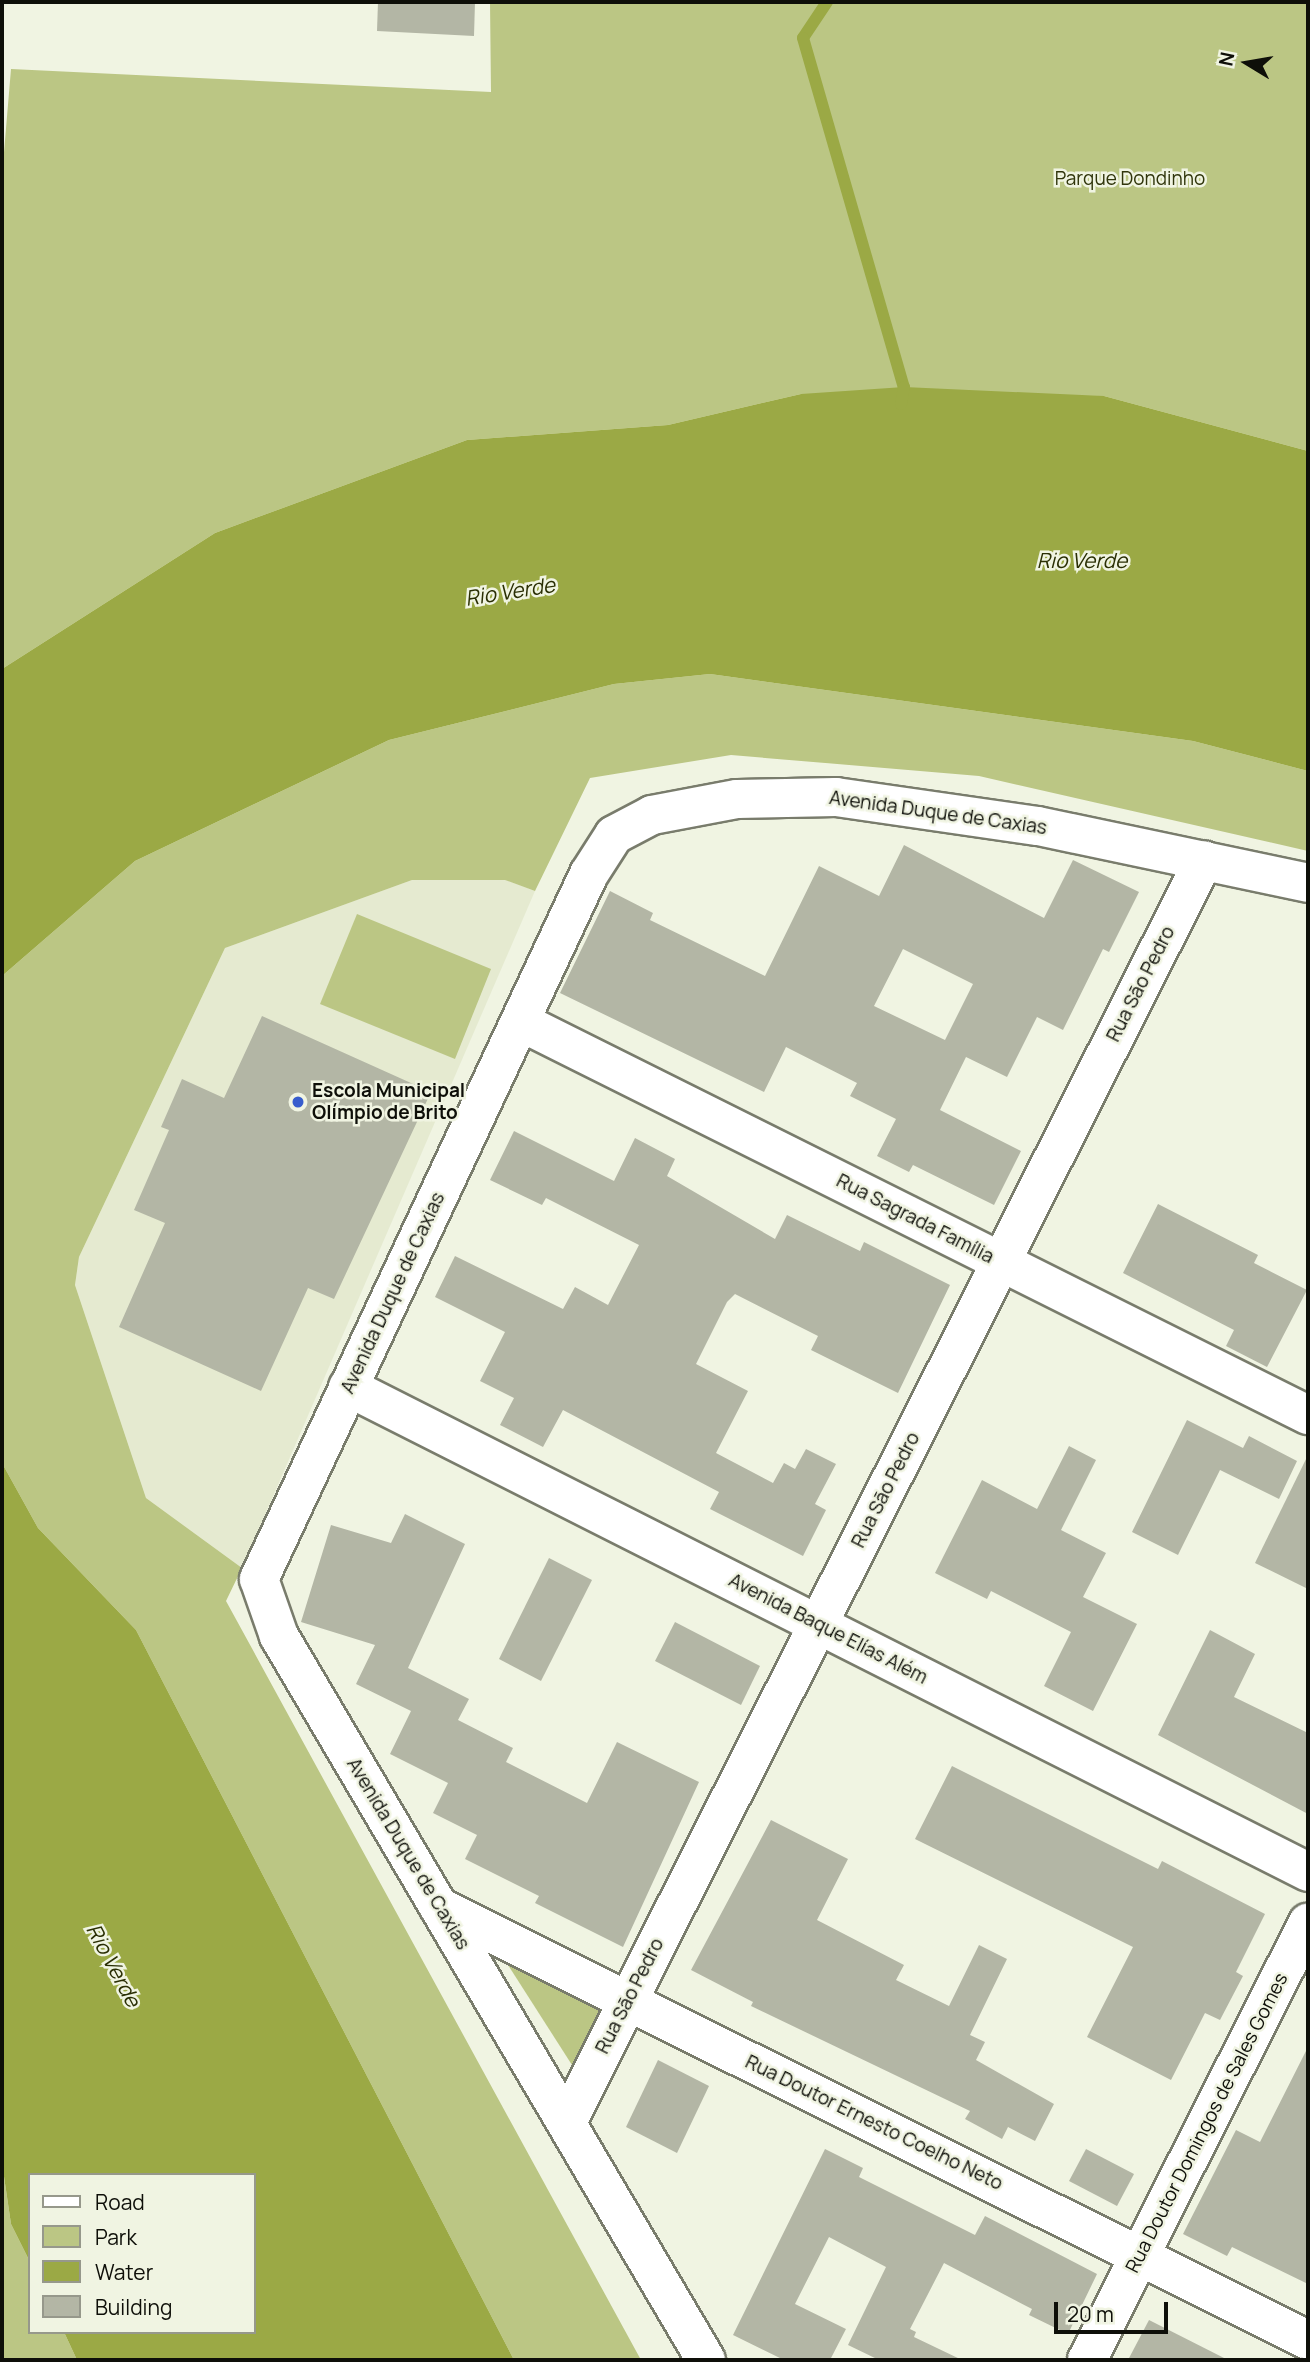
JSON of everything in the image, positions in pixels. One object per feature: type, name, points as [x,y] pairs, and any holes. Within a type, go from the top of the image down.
[{"type":"street","name":"Avenida Duque de Caxias","points":[[706,2360],[568,2120],[279,1636],[259,1578],[595,864],[614,835],[652,815],[737,799],[836,797],[1038,826],[1308,883]]},
{"type":"street","name":"Rua São Pedro","points":[[568,2120],[1203,860]]},
{"type":"street","name":"Rua Sagrada Família","points":[[522,1022],[1308,1415]]},
{"type":"street","name":"Avenida Baque Elías Além","points":[[348,1387],[1308,1871]]},
{"type":"street","name":"Rua Doutor Ernesto Coelho Neto","points":[[439,1907],[1308,2340]]},
{"type":"street","name":"Rua Doutor Domingos de Sales Gomes","points":[[1087,2360],[1308,1923]]},
{"type":"shaded area","name":"Escola Municipal Olímpio de Brito","points":[[412,880],[506,880],[535,891],[242,1568],[146,1498],[75,1285],[79,1257],[225,948]]},
{"type":"green space","name":"Parque Dondinho","points":[[490,2],[1308,2],[1308,451],[1104,396],[801,394],[668,425],[467,440],[215,533],[2,669],[2,176],[11,69],[491,92]]},
{"type":"green space","points":[[710,674],[1193,741],[1308,771],[1308,851],[979,776],[731,755],[590,778],[535,891],[505,880],[412,880],[225,948],[79,1257],[75,1285],[146,1498],[242,1568],[226,1601],[641,2360],[514,2360],[136,1630],[38,1528],[2,1463],[2,976],[135,861],[389,740],[614,684]]},
{"type":"green space","points":[[357,914],[491,969],[455,1059],[320,1004]]},
{"type":"green space","points":[[508,1965],[600,2009],[572,2065]]},
{"type":"green space","points":[[2,2163],[11,2224],[28,2258],[28,2334],[65,2334],[77,2360],[2,2360]]},
{"type":"water","name":"Rio Verde","points":[[904,387],[1104,396],[1308,451],[1308,771],[1193,741],[710,674],[614,684],[389,740],[135,861],[2,976],[2,669],[215,533],[467,440],[668,425],[801,394]]},
{"type":"water","name":"Rio Verde","points":[[2,1463],[38,1528],[136,1630],[514,2360],[77,2360],[65,2334],[256,2334],[256,2173],[28,2173],[28,2258],[11,2224],[2,2163]]},
{"type":"building","points":[[378,2],[475,2],[474,36],[377,31]]},
{"type":"building","points":[[904,845],[1044,918],[1073,860],[1139,892],[1109,952],[1103,949],[1063,1030],[1037,1017],[1007,1077],[966,1057],[940,1110],[1021,1151],[994,1205],[913,1165],[909,1172],[877,1156],[896,1119],[850,1096],[857,1083],[786,1047],[764,1092],[560,993],[610,891],[653,913],[650,920],[765,976],[819,866],[879,896]],"holes":[[[903,949],[973,984],[945,1040],[874,1006]]]},
{"type":"building","points":[[262,1016],[431,1092],[334,1299],[308,1288],[261,1391],[119,1327],[165,1223],[134,1210],[169,1130],[161,1127],[182,1079],[224,1098]]},
{"type":"building","points":[[514,1131],[614,1181],[635,1138],[675,1159],[667,1176],[775,1239],[787,1215],[860,1251],[864,1242],[950,1285],[898,1393],[811,1350],[818,1336],[735,1294],[727,1302],[696,1364],[748,1391],[716,1453],[773,1483],[784,1463],[795,1469],[806,1449],[836,1464],[815,1504],[826,1510],[803,1556],[710,1509],[719,1492],[563,1410],[543,1447],[500,1425],[514,1398],[480,1381],[505,1332],[435,1297],[455,1256],[563,1309],[575,1287],[608,1305],[639,1245],[546,1198],[542,1205],[490,1180]]},
{"type":"building","points":[[1158,1204],[1258,1255],[1254,1263],[1307,1290],[1267,1367],[1226,1346],[1234,1330],[1123,1273]]},
{"type":"building","points":[[1187,1420],[1243,1448],[1249,1436],[1297,1461],[1279,1499],[1220,1470],[1178,1555],[1132,1532]]},
{"type":"building","points":[[1069,1446],[1096,1460],[1061,1530],[1106,1553],[1083,1597],[1137,1624],[1093,1711],[1044,1686],[1071,1632],[991,1591],[987,1599],[935,1573],[982,1480],[1037,1509]]},
{"type":"building","points":[[1308,1455],[1308,1589],[1255,1563]]},
{"type":"building","points":[[405,1514],[465,1544],[408,1668],[469,1699],[458,1720],[513,1748],[506,1762],[587,1803],[617,1742],[699,1782],[623,1947],[535,1903],[539,1896],[465,1859],[477,1835],[433,1813],[448,1783],[390,1754],[411,1711],[356,1684],[375,1645],[301,1622],[331,1525],[391,1543]]},
{"type":"building","points":[[549,1558],[592,1580],[541,1681],[499,1659]]},
{"type":"building","points":[[675,1622],[760,1666],[741,1705],[655,1661]]},
{"type":"building","points":[[1210,1630],[1255,1654],[1234,1697],[1308,1733],[1308,1814],[1158,1735]]},
{"type":"building","points":[[952,1766],[1158,1869],[1162,1861],[1265,1914],[1236,1972],[1243,1976],[1220,2020],[1205,2013],[1171,2080],[1087,2037],[1133,1947],[915,1839]]},
{"type":"building","points":[[771,1820],[848,1859],[817,1920],[904,1965],[896,1980],[949,2006],[979,1945],[1007,1959],[970,2035],[985,2042],[976,2060],[1054,2104],[1035,2141],[1008,2127],[1002,2139],[965,2119],[970,2111],[751,2006],[753,2002],[691,1970]]},
{"type":"building","points":[[1308,2047],[1308,2284],[1232,2247],[1227,2256],[1183,2234],[1236,2130],[1260,2142]]},
{"type":"building","points":[[658,2060],[709,2086],[677,2153],[626,2127]]},
{"type":"building","points":[[825,2149],[863,2168],[859,2177],[975,2235],[985,2216],[1097,2274],[1068,2334],[1029,2315],[1032,2309],[944,2263],[910,2329],[916,2332],[914,2337],[962,2360],[879,2360],[848,2345],[886,2267],[829,2237],[795,2304],[846,2329],[830,2360],[784,2360],[733,2335]]},
{"type":"building","points":[[1086,2149],[1134,2174],[1117,2206],[1069,2181]]},
{"type":"building","points":[[1149,2320],[1228,2360],[1128,2360]]},
{"type":"waterway","points":[[827,2],[803,38],[904,387],[901,404]]},
{"type":"place","name":"Escola Municipal Olímpio de Brito","points":[[298,1102]]}]
